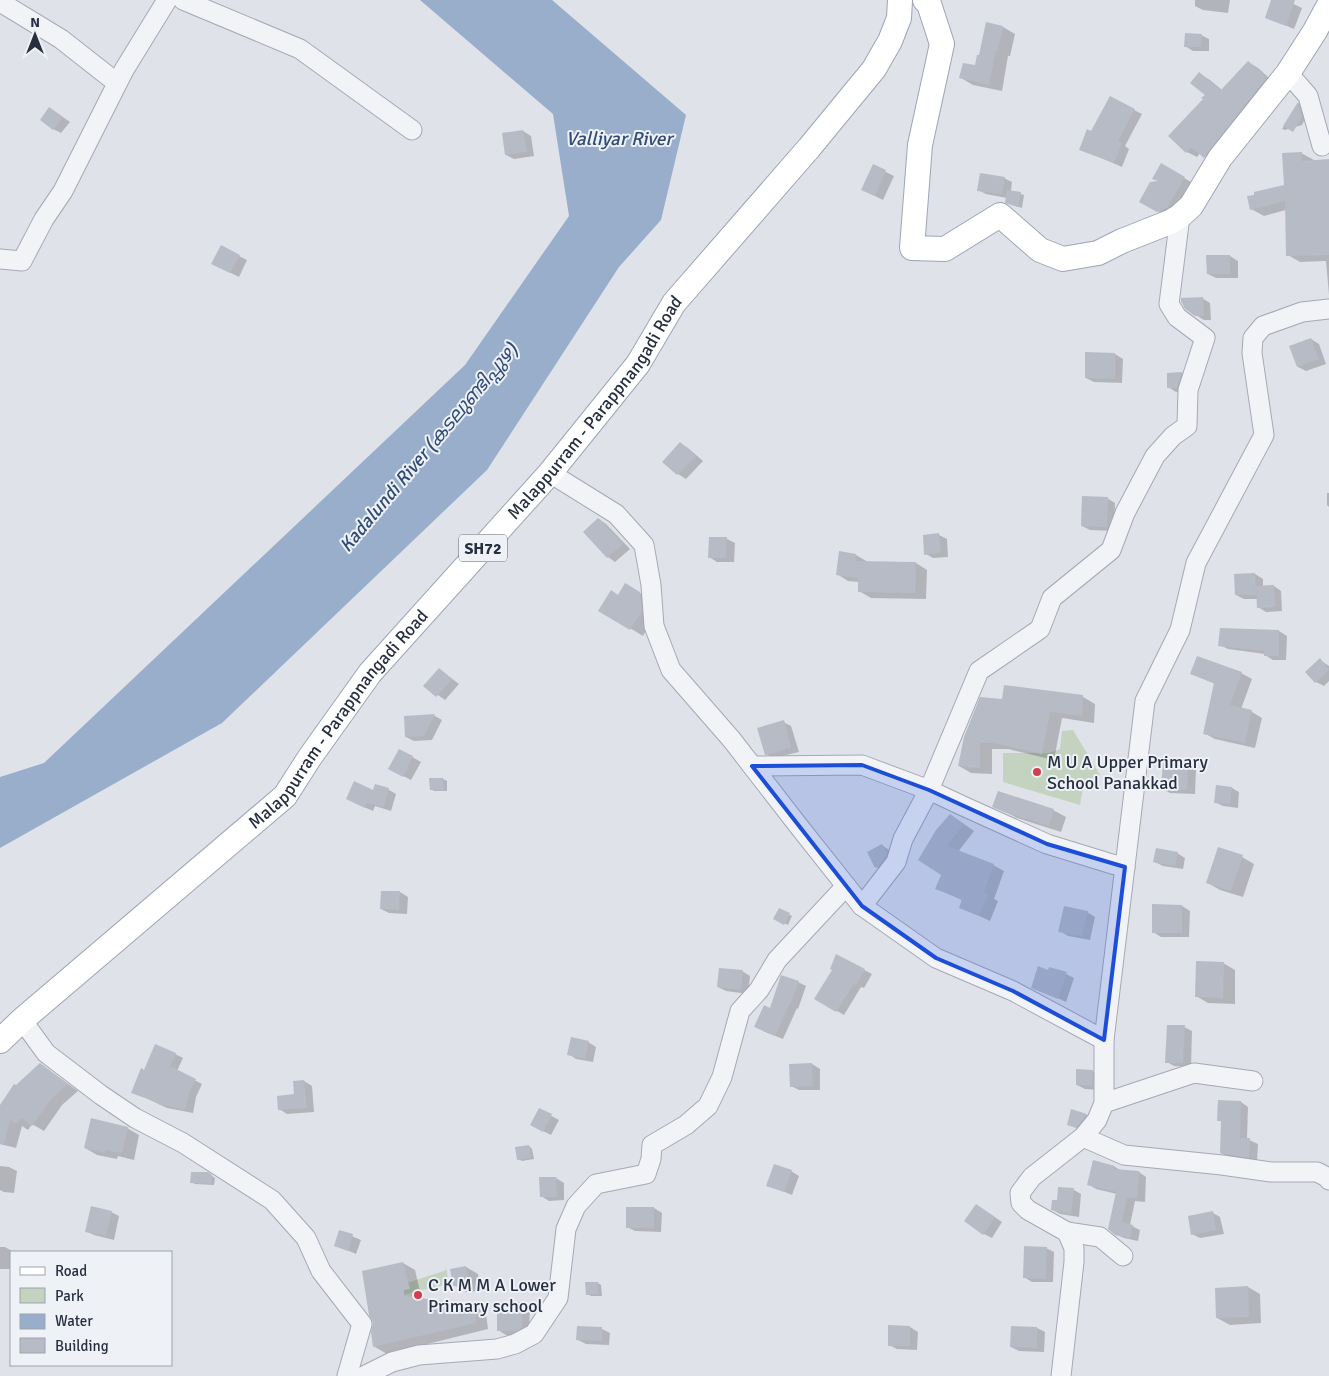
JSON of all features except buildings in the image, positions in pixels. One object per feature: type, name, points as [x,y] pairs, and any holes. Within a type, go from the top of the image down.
[{"type":"main road","name":"Malappurram - Parappnangadi Road","points":[[0,1041],[22,1020],[285,796],[310,757],[370,673],[550,472],[638,364],[674,303],[809,148],[874,69],[890,41],[899,18],[900,0]]},
{"type":"main road","points":[[925,0],[929,4],[942,44],[920,145],[912,248],[945,249],[1000,215],[1040,250],[1062,259],[1098,253],[1122,241],[1170,222],[1191,206],[1220,158],[1288,73],[1329,5]]},
{"type":"street","points":[[0,259],[22,261],[44,219],[63,191],[117,83],[167,0]]},
{"type":"street","points":[[183,0],[300,49],[412,130]]},
{"type":"street","points":[[0,2],[61,39],[117,83]]},
{"type":"street","points":[[1288,73],[1308,96],[1322,146]]},
{"type":"street","points":[[862,906],[896,862],[903,839],[929,790],[979,671],[1040,629],[1052,598],[1111,550],[1125,513],[1155,456],[1173,436],[1187,426],[1188,390],[1205,338],[1177,316],[1170,304],[1180,216]]},
{"type":"street","points":[[1123,1256],[1100,1237],[1067,1232],[1028,1210],[1021,1203],[1020,1192],[1032,1177],[1083,1137],[1097,1120],[1104,1104],[1104,1040],[1145,701],[1180,630],[1196,563],[1264,435],[1252,353],[1253,338],[1263,326],[1302,312],[1329,309]]},
{"type":"street","points":[[550,472],[616,514],[644,545],[652,585],[654,626],[671,670],[732,740],[862,906],[936,958],[1013,991],[1104,1040]]},
{"type":"street","points":[[752,766],[862,765],[929,790],[1048,844],[1125,867]]},
{"type":"street","points":[[364,1376],[392,1362],[419,1355],[497,1348],[515,1344],[534,1334],[558,1298],[566,1229],[576,1206],[596,1184],[646,1174],[652,1145],[686,1125],[708,1106],[722,1076],[740,1011],[759,990],[777,960],[846,886]]},
{"type":"street","points":[[22,1020],[46,1053],[101,1095],[135,1118],[183,1142],[272,1200],[306,1238],[321,1271],[362,1324],[347,1376]]},
{"type":"street","points":[[1104,1104],[1194,1073],[1253,1081]]},
{"type":"street","points":[[1083,1137],[1124,1155],[1271,1172],[1317,1172],[1329,1180]]},
{"type":"street","points":[[1061,1376],[1074,1262],[1074,1248],[1067,1232]]},
{"type":"highlighted area","points":[[862,765],[929,790],[1047,844],[1125,867],[1104,1040],[1013,991],[936,958],[862,906],[752,766]]},
{"type":"green space","points":[[1073,730],[1100,775],[1084,781],[1080,805],[1003,782],[1003,753],[1049,753],[1060,749],[1062,731]]},
{"type":"green space","points":[[447,1270],[448,1284],[386,1299],[385,1290]]},
{"type":"water","name":"Valliyar River","points":[[420,0],[552,0],[686,115],[661,220],[619,267],[487,470],[222,723],[0,848],[0,777],[44,763],[465,365],[569,216],[553,114]]},
{"type":"place","name":"M U A Upper Primary School Panakkad","points":[[1037,772]]},
{"type":"place","name":"C K M M A Lower Primary school","points":[[418,1295]]},
{"type":"water label","name":"Kadalundi River (കടലുണ്ടിപ്പുഴ)","points":[[428,447]]}]
